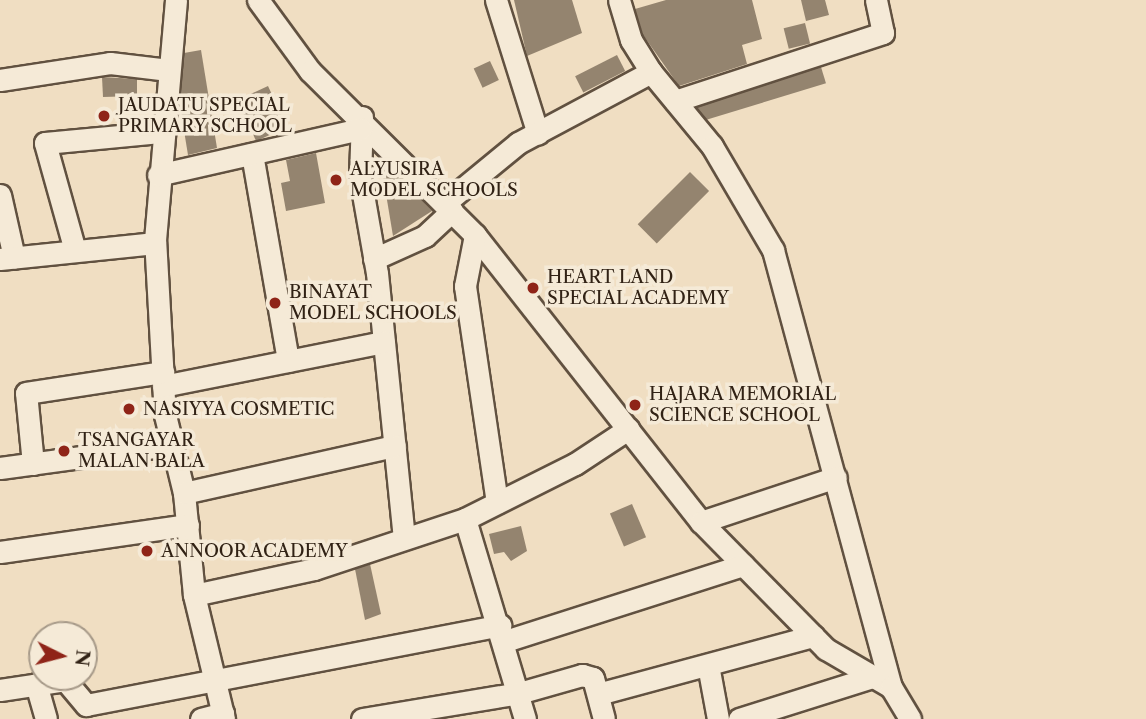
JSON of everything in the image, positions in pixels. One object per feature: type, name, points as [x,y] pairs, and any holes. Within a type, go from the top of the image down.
[{"type":"street","points":[[176,0],[158,174],[155,243],[163,379],[170,444],[184,493],[194,595],[223,716],[201,719]]},
{"type":"street","points":[[258,0],[310,71],[475,235],[701,522],[813,636],[881,682],[910,719]]},
{"type":"street","points":[[496,0],[538,134]]},
{"type":"street","points":[[619,0],[631,40],[651,72],[712,146],[773,250],[836,477],[881,682]]},
{"type":"street","points":[[675,101],[883,33],[876,0]]},
{"type":"street","points":[[0,80],[110,63],[169,70]]},
{"type":"street","points":[[374,259],[425,236],[449,207],[538,134],[651,72]]},
{"type":"street","points":[[158,174],[252,154],[361,123]]},
{"type":"street","points":[[361,123],[360,177],[374,259],[404,538]]},
{"type":"street","points":[[74,247],[45,143],[162,132]]},
{"type":"street","points":[[252,154],[288,361]]},
{"type":"street","points":[[0,195],[7,258],[74,247],[155,243]]},
{"type":"street","points":[[475,235],[465,286],[497,503]]},
{"type":"street","points":[[33,464],[26,393],[163,379],[288,361],[384,342]]},
{"type":"street","points":[[194,595],[314,569],[465,519],[628,429]]},
{"type":"street","points":[[0,468],[170,444]]},
{"type":"street","points":[[184,493],[395,446]]},
{"type":"street","points":[[701,522],[836,477]]},
{"type":"street","points":[[465,519],[503,633],[525,719]]},
{"type":"street","points":[[0,552],[188,525]]},
{"type":"street","points":[[74,691],[86,705],[213,676],[503,633],[743,565]]},
{"type":"street","points":[[598,694],[813,636]]},
{"type":"street","points":[[708,665],[718,719]]},
{"type":"street","points":[[362,719],[519,693],[582,676],[593,678],[604,719]]},
{"type":"street","points":[[739,719],[881,682]]},
{"type":"street","points":[[0,690],[28,685]]},
{"type":"street","points":[[38,691],[46,719]]},
{"type":"building","points":[[514,0],[572,0],[582,33],[527,56]]},
{"type":"building","points":[[666,0],[752,0],[762,39],[742,45],[747,64],[679,86],[643,35],[635,9]]},
{"type":"building","points":[[801,0],[825,0],[829,15],[806,21]]},
{"type":"building","points":[[805,23],[810,43],[789,49],[784,28]]},
{"type":"building","points":[[201,50],[217,148],[188,155],[180,106],[184,53]]},
{"type":"building","points":[[617,55],[625,71],[583,92],[575,76]]},
{"type":"building","points":[[490,61],[499,80],[483,88],[474,69]]},
{"type":"building","points":[[821,67],[826,83],[701,122],[696,105]]},
{"type":"building","points":[[102,77],[137,79],[137,96],[103,97]]},
{"type":"building","points":[[268,86],[287,127],[256,141],[237,100]]},
{"type":"building","points":[[316,153],[325,203],[286,211],[281,183],[290,181],[286,160]]},
{"type":"building","points":[[389,168],[432,211],[393,236],[382,170]]},
{"type":"building","points":[[690,172],[709,191],[657,243],[638,224]]},
{"type":"building","points":[[632,504],[646,537],[624,547],[610,513]]},
{"type":"building","points":[[521,526],[527,551],[511,561],[504,552],[494,554],[489,534]]},
{"type":"building","points":[[370,564],[381,614],[365,620],[355,569]]},
{"type":"place","name":"JAUDATU SPECIAL PRIMARY SCHOOL","points":[[104,116]]},
{"type":"place","name":"ALYUSIRA MODEL SCHOOLS","points":[[336,180]]},
{"type":"place","name":"HEART LAND SPECIAL ACADEMY","points":[[533,288]]},
{"type":"place","name":"BINAYAT MODEL SCHOOLS","points":[[275,303]]},
{"type":"place","name":"HAJARA MEMORIAL SCIENCE SCHOOL","points":[[635,405]]},
{"type":"place","name":"NASIYYA COSMETIC","points":[[129,409]]},
{"type":"place","name":"TSANGAYAR MALAN BALA","points":[[64,451]]},
{"type":"place","name":"ANNOOR ACADEMY","points":[[147,551]]}]
